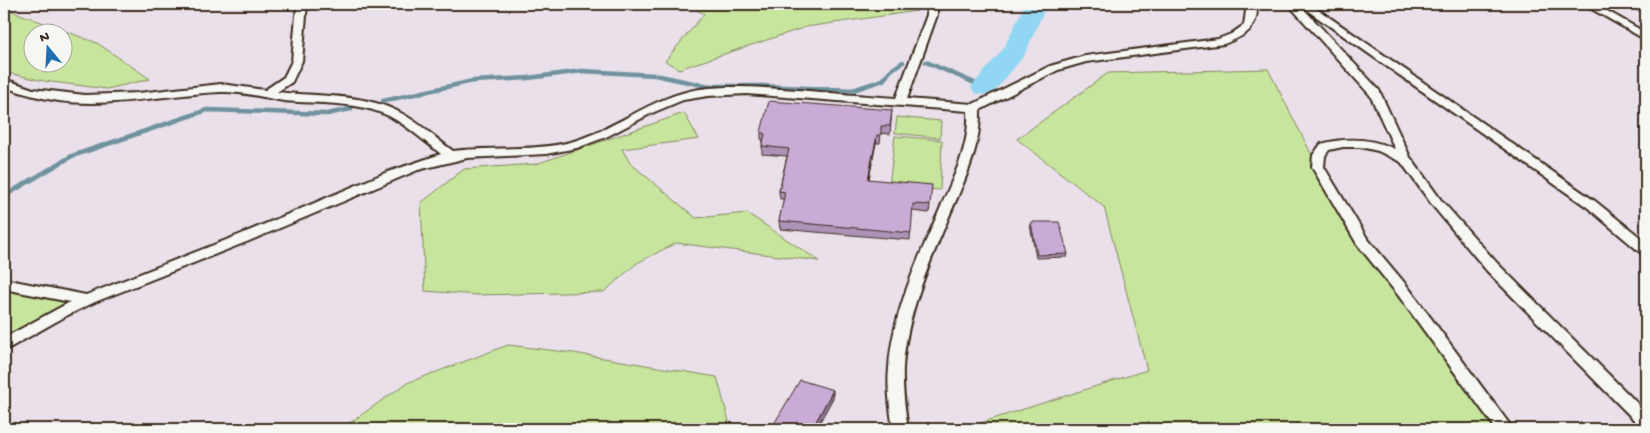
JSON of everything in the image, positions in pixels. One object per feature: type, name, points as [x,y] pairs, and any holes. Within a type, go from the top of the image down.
[{"type":"street","points":[[266,95],[288,79],[297,61],[302,4]]},
{"type":"street","points":[[900,101],[932,15],[932,4]]},
{"type":"street","points":[[4,345],[29,328],[86,300],[242,239],[406,169],[451,156],[550,149],[576,144],[600,136],[671,100],[691,94],[718,91],[746,90],[974,108],[1054,68],[1085,59],[1120,52],[1220,42],[1235,36],[1248,26],[1252,14],[1252,4]]},
{"type":"street","points":[[1293,4],[1375,93],[1405,159],[1437,203],[1492,267],[1646,422]]},
{"type":"street","points":[[1304,4],[1590,204],[1646,249]]},
{"type":"street","points":[[1588,4],[1646,37]]},
{"type":"street","points":[[4,83],[57,98],[142,98],[223,88],[266,95],[345,101],[366,105],[405,120],[451,156]]},
{"type":"street","points":[[901,429],[896,401],[898,351],[911,303],[967,156],[975,119],[974,108]]},
{"type":"street","points":[[1405,159],[1382,148],[1368,144],[1343,143],[1325,147],[1319,155],[1318,167],[1362,241],[1403,291],[1506,429]]},
{"type":"street","points":[[4,284],[86,300]]},
{"type":"lane","points":[[1631,4],[1646,9]]},
{"type":"green space","points":[[679,4],[919,4],[917,11],[806,27],[679,69],[665,61],[704,14],[691,7]]},
{"type":"green space","points":[[4,8],[41,22],[22,22],[22,72],[72,72],[72,34],[97,43],[150,79],[107,89],[44,81],[4,72]]},
{"type":"green space","points":[[1268,69],[1318,167],[1362,241],[1453,357],[1505,429],[961,429],[1147,370],[1104,207],[1017,139],[1108,73]]},
{"type":"green space","points":[[684,113],[699,139],[622,149],[630,163],[696,218],[747,213],[819,261],[676,243],[637,263],[604,292],[478,295],[425,291],[421,203],[464,169],[536,164]]},
{"type":"green space","points":[[897,117],[941,121],[940,138],[895,133]]},
{"type":"green space","points":[[895,136],[942,140],[940,190],[889,186]]},
{"type":"green space","points":[[4,284],[86,300],[4,350]]},
{"type":"green space","points":[[508,345],[574,353],[717,377],[731,429],[341,429],[407,383]]},
{"type":"building","points":[[769,101],[892,110],[890,126],[881,126],[881,135],[877,135],[868,179],[932,185],[930,205],[913,204],[911,233],[779,221],[785,192],[779,191],[789,149],[762,146],[765,134],[761,132]]},
{"type":"building","points":[[1031,222],[1059,222],[1068,254],[1037,255]]},
{"type":"building","points":[[800,380],[833,390],[812,429],[771,429]]},
{"type":"waterway","points":[[984,87],[1015,51],[1036,4]]},
{"type":"waterway","points":[[383,101],[473,81],[528,78],[582,71],[655,75],[707,86],[762,86],[853,90],[883,80],[891,70],[903,62]]},
{"type":"waterway","points":[[926,62],[984,87]]},
{"type":"waterway","points":[[6,195],[72,156],[207,110],[327,114],[351,109]]}]
